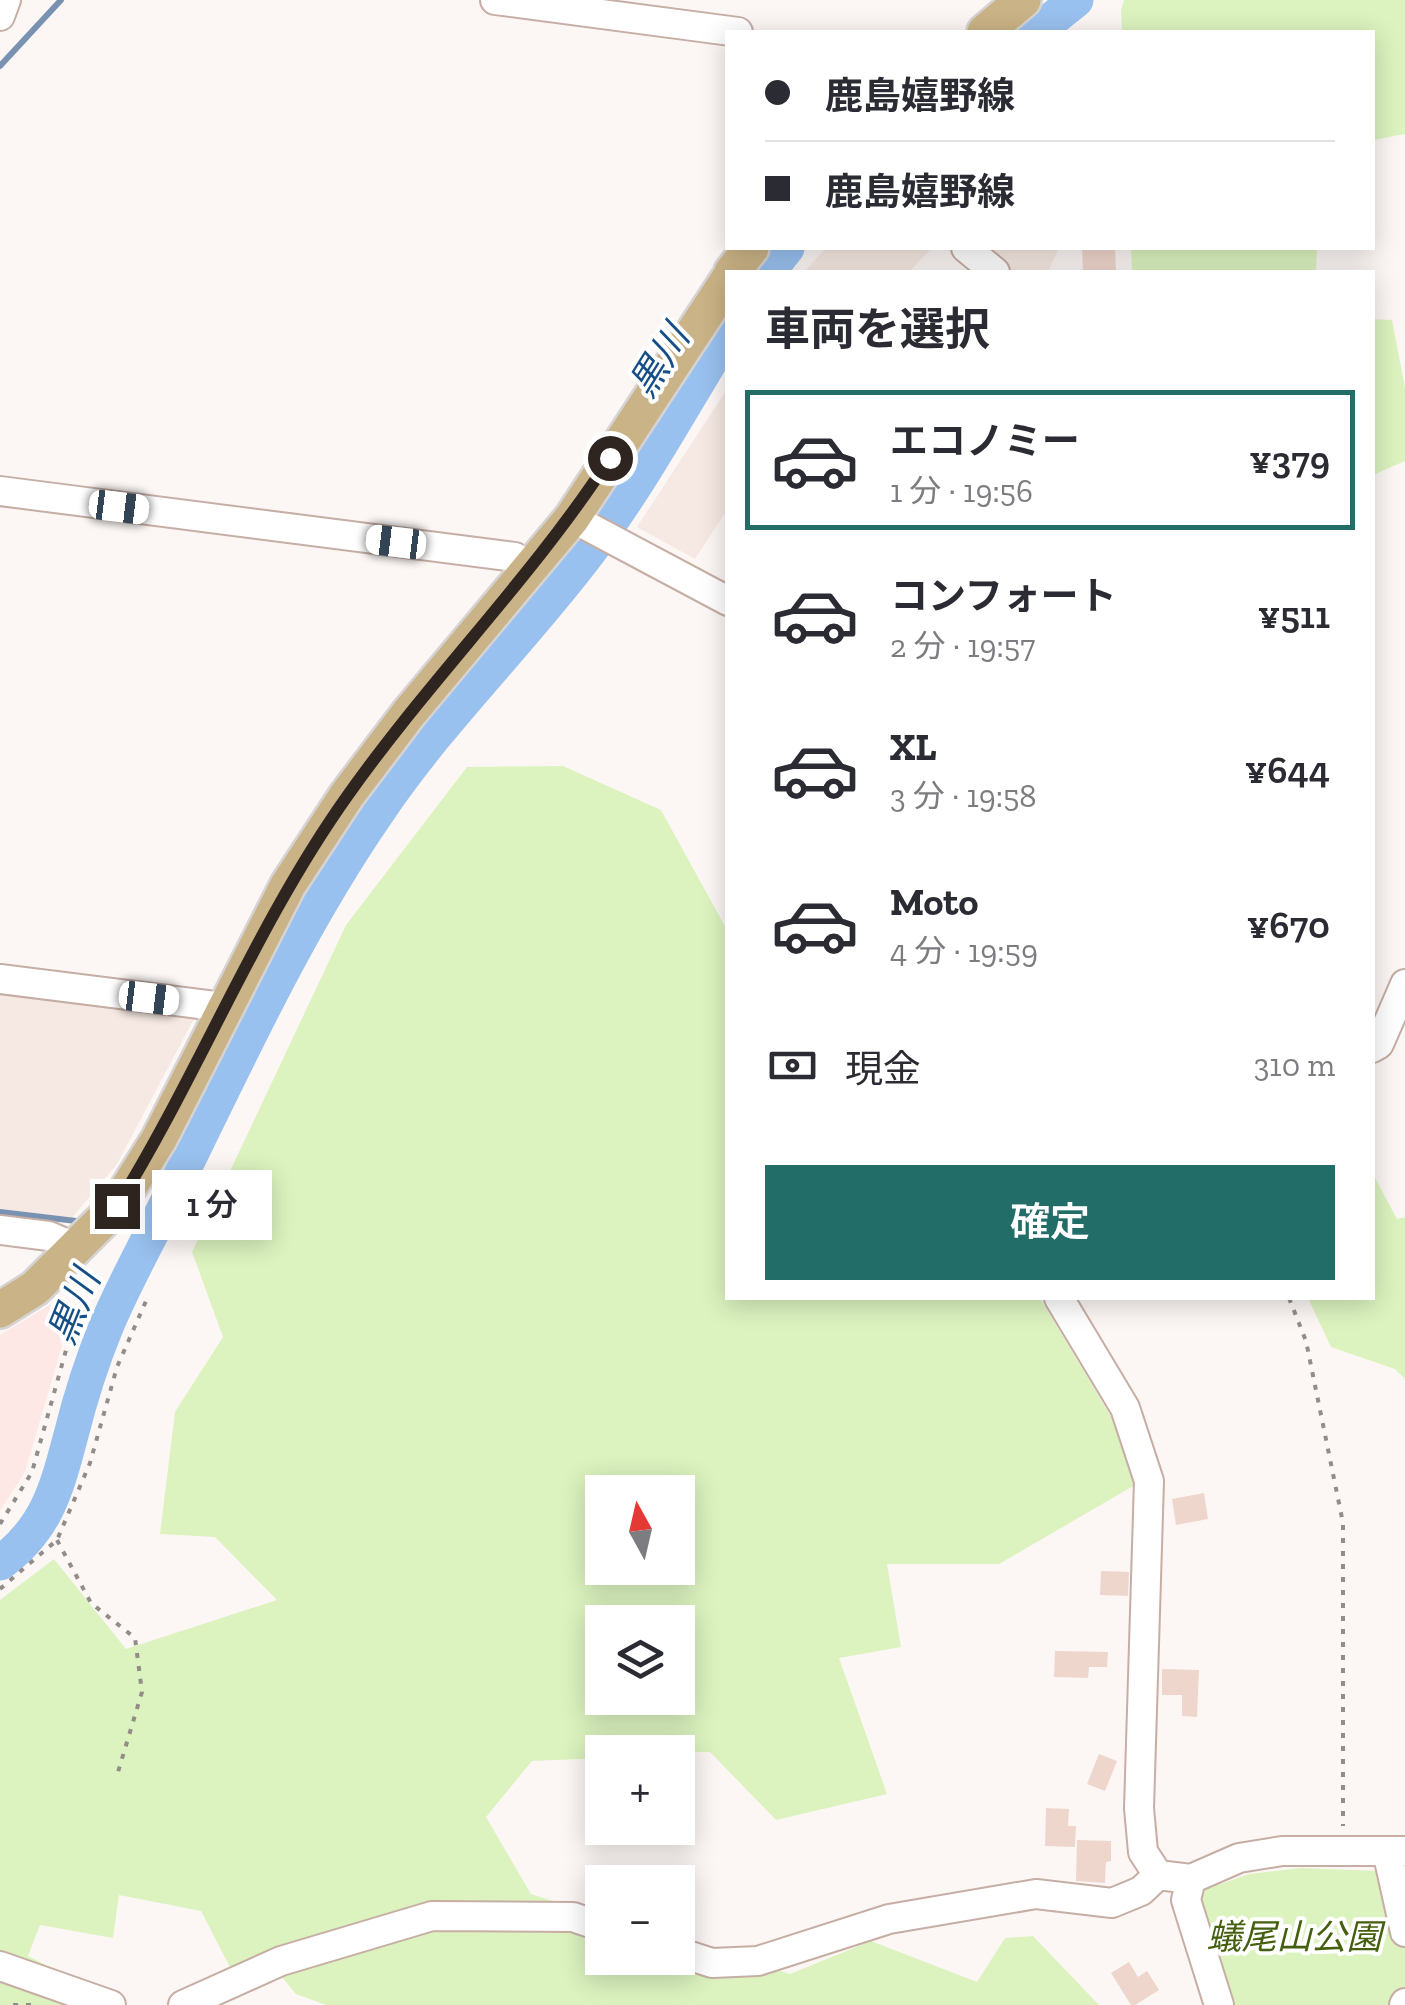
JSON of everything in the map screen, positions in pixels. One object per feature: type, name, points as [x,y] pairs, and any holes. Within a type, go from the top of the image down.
[{"type":"main road","points":[[986,30],[1023,0]]},
{"type":"main road","points":[[734,270],[749,250]]},
{"type":"main road","points":[[0,1310],[35,1288],[117,1206],[159,1139],[288,885],[348,795],[410,713],[572,518],[725,285]]},
{"type":"street","points":[[0,16],[6,0]]},
{"type":"street","points":[[494,0],[725,30]]},
{"type":"street","points":[[968,250],[993,270]]},
{"type":"street","points":[[0,492],[516,557],[528,568]]},
{"type":"street","points":[[572,518],[725,598]]},
{"type":"street","points":[[0,979],[224,1007]]},
{"type":"street","points":[[1375,1046],[1405,984]]},
{"type":"street","points":[[0,1230],[49,1236],[77,1248]]},
{"type":"street","points":[[1060,1300],[1124,1408],[1150,1482],[1138,1808],[1143,1852],[1158,1875],[1190,1879],[1239,1858],[1282,1851],[1396,1851],[1405,1932]]},
{"type":"street","points":[[695,1958],[712,1963],[758,1961],[889,1919],[1036,1894],[1112,1903],[1142,1891],[1158,1875]]},
{"type":"street","points":[[1190,1879],[1186,1900],[1219,2005]]},
{"type":"street","points":[[182,2005],[281,1962],[432,1916],[574,1917],[585,1921]]},
{"type":"street","points":[[0,1966],[111,2005]]},
{"type":"path","points":[[0,1524],[32,1472],[68,1343],[62,1308],[35,1288]]},
{"type":"path","points":[[1290,1300],[1306,1342],[1343,1523],[1343,1851]]},
{"type":"path","points":[[0,1589],[57,1540],[90,1462],[117,1368],[146,1301]]},
{"type":"path","points":[[57,1540],[90,1603],[134,1638],[142,1692],[118,1772]]},
{"type":"path","points":[[13,2005],[32,2005]]},
{"type":"shaded area","points":[[824,250],[930,250],[911,270],[806,270]]},
{"type":"shaded area","points":[[978,250],[1058,250],[1049,270],[1003,270]]},
{"type":"shaded area","points":[[725,392],[725,513],[695,559],[637,527]]},
{"type":"shaded area","points":[[0,990],[196,1015],[117,1164],[71,1219],[0,1210]]},
{"type":"shaded area","points":[[51,1304],[62,1346],[25,1472],[0,1511],[0,1335]]},
{"type":"green space","points":[[1124,0],[1405,0],[1405,134],[1375,140],[1375,30],[1122,30]]},
{"type":"green space","points":[[1131,250],[1317,250],[1316,270],[1132,270]]},
{"type":"green space","points":[[1375,319],[1392,320],[1405,388],[1405,461],[1375,474]]},
{"type":"green space","points":[[563,766],[661,810],[725,926],[725,1300],[1041,1300],[1113,1420],[1135,1485],[999,1564],[887,1564],[901,1647],[839,1658],[887,1794],[776,1820],[710,1752],[695,1752],[695,1735],[585,1735],[585,1759],[532,1761],[486,1817],[531,1894],[585,1911],[585,1975],[695,1975],[695,1944],[790,1974],[871,1941],[977,1982],[1005,1938],[1033,1936],[1099,2005],[326,2005],[296,1994],[265,1957],[233,1973],[201,1911],[119,1895],[113,1938],[40,1925],[28,1956],[124,2005],[0,2005],[0,1600],[54,1559],[126,1649],[277,1600],[215,1537],[160,1534],[175,1412],[223,1337],[192,1252],[346,925],[467,767]]},
{"type":"green space","points":[[1375,1178],[1397,1219],[1405,1217],[1405,1379],[1395,1369],[1331,1347],[1309,1300],[1375,1300]]},
{"type":"green space","name":"蟻尾山公園","points":[[1301,1868],[1405,1872],[1405,2005],[1207,2005],[1170,1902],[1249,1874]]},
{"type":"building","points":[[1082,250],[1115,250],[1116,270],[1083,270]]},
{"type":"building","points":[[1204,1493],[1208,1519],[1176,1525],[1172,1499]]},
{"type":"building","points":[[1101,1571],[1129,1572],[1128,1596],[1100,1595]]},
{"type":"building","points":[[1055,1651],[1108,1652],[1107,1667],[1089,1667],[1088,1678],[1054,1677]]},
{"type":"building","points":[[1162,1669],[1199,1670],[1197,1717],[1182,1716],[1182,1695],[1162,1695]]},
{"type":"building","points":[[1099,1754],[1117,1761],[1105,1791],[1087,1784]]},
{"type":"building","points":[[1046,1808],[1069,1809],[1068,1826],[1076,1826],[1075,1847],[1045,1846]]},
{"type":"building","points":[[1077,1840],[1111,1841],[1105,1883],[1076,1881]]},
{"type":"building","points":[[1129,1962],[1138,1977],[1147,1971],[1159,1990],[1135,2005],[1131,2005],[1111,1973]]},
{"type":"waterway","points":[[0,66],[61,0]]},
{"type":"waterway","name":"黒川","points":[[1038,30],[1076,0]]},
{"type":"waterway","name":"黒川","points":[[770,270],[785,250]]},
{"type":"waterway","name":"黒川","points":[[0,1563],[29,1536],[48,1506],[91,1367],[114,1309],[270,995],[321,902],[401,778],[565,583],[610,523],[725,337]]},
{"type":"waterway","points":[[0,1212],[76,1221]]},
{"type":"route","points":[[117,1206],[159,1139],[288,885],[348,795],[410,713],[572,518],[610,458]]}]
